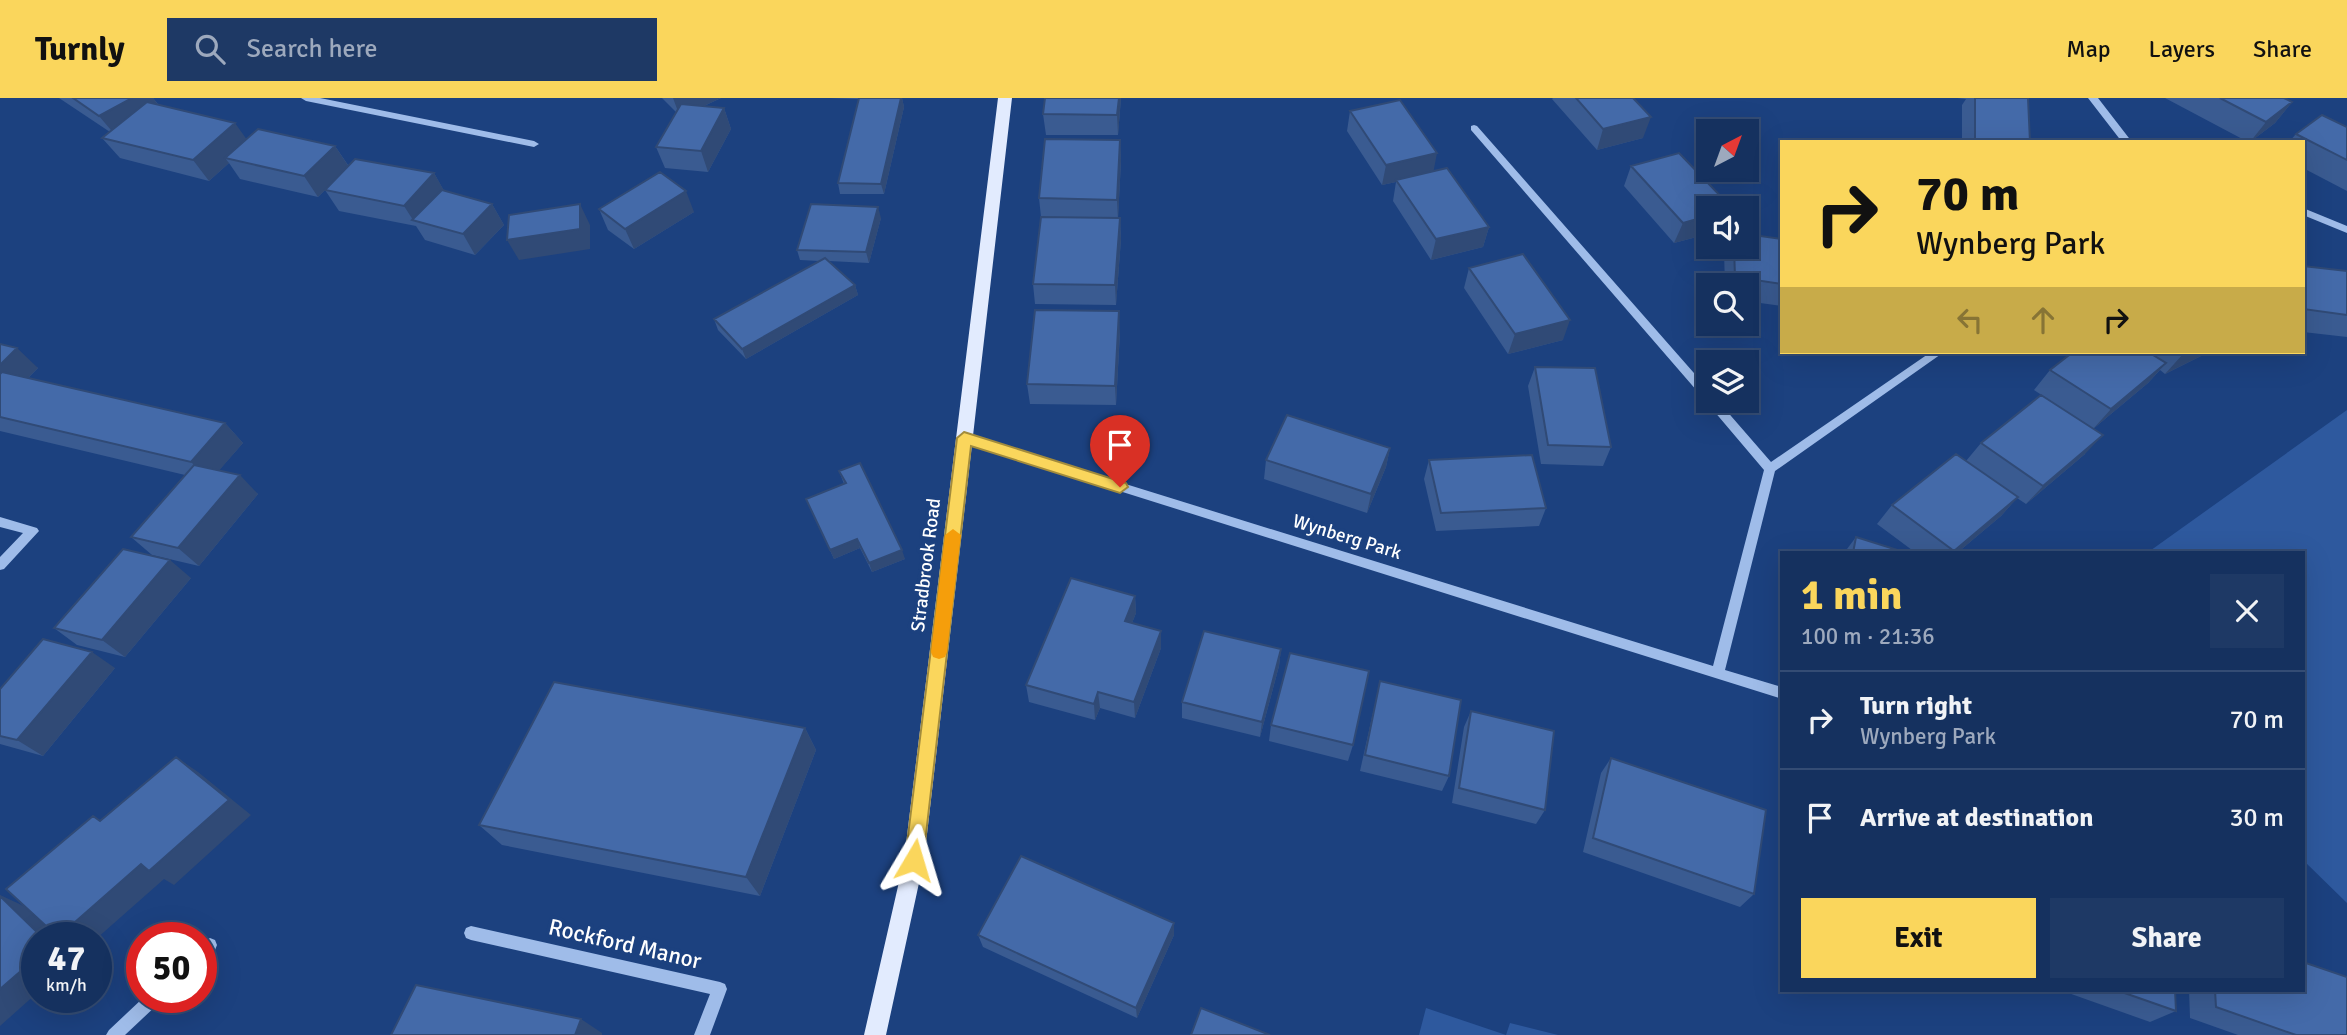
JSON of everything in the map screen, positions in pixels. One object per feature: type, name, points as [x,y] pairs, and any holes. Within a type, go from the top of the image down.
[{"type":"main road","name":"Stradbrook Road","points":[[875,1035],[914,860],[1005,98]]},
{"type":"street","points":[[306,98],[534,144]]},
{"type":"street","points":[[2093,98],[2125,140]]},
{"type":"street","points":[[1474,128],[1696,383]]},
{"type":"street","points":[[2305,212],[2347,230]]},
{"type":"street","points":[[1718,673],[1770,469],[1936,354]]},
{"type":"street","points":[[1722,413],[1770,469]]},
{"type":"street","name":"Wynberg Park","points":[[964,438],[1780,692]]},
{"type":"street","points":[[0,522],[33,531],[0,565]]},
{"type":"street","name":"Rockford Manor","points":[[471,933],[720,989],[702,1035]]},
{"type":"street","points":[[114,1035],[138,1013]]},
{"type":"shaded area","points":[[2347,410],[2347,903],[2305,862],[2305,551],[2150,551]]},
{"type":"shaded area","points":[[1426,1008],[1506,1035],[1419,1035]]},
{"type":"shaded area","points":[[1510,1023],[1558,1035],[1506,1035]]},
{"type":"building","points":[[73,98],[132,98],[99,116]]},
{"type":"building","points":[[859,98],[901,98],[881,184],[838,183]]},
{"type":"building","points":[[1045,98],[1119,98],[1117,115],[1043,114]]},
{"type":"building","points":[[1576,98],[1633,98],[1651,117],[1603,129]]},
{"type":"building","points":[[1975,98],[2028,98],[2030,140],[1975,140]]},
{"type":"building","points":[[2220,98],[2284,98],[2292,102],[2266,122]]},
{"type":"building","points":[[1400,100],[1437,153],[1386,165],[1350,111]]},
{"type":"building","points":[[147,102],[235,123],[193,160],[102,138]]},
{"type":"building","points":[[681,104],[724,108],[701,151],[656,147]]},
{"type":"building","points":[[2322,115],[2347,127],[2347,160],[2296,134]]},
{"type":"building","points":[[258,129],[335,146],[304,176],[225,158]]},
{"type":"building","points":[[1045,139],[1120,140],[1117,200],[1039,198]]},
{"type":"building","points":[[1679,153],[1696,171],[1696,182],[1707,182],[1720,196],[1696,196],[1696,219],[1683,223],[1631,166]]},
{"type":"building","points":[[355,159],[434,173],[404,206],[325,190]]},
{"type":"building","points":[[1447,168],[1489,227],[1436,239],[1396,180]]},
{"type":"building","points":[[660,172],[686,191],[625,229],[599,209]]},
{"type":"building","points":[[442,190],[492,204],[463,234],[412,220]]},
{"type":"building","points":[[580,204],[580,229],[507,240],[509,215]]},
{"type":"building","points":[[811,204],[878,207],[866,252],[797,250]]},
{"type":"building","points":[[1041,217],[1120,218],[1115,285],[1033,284]]},
{"type":"building","points":[[1759,236],[1780,239],[1780,284],[1759,281],[1759,273],[1735,273],[1734,259],[1759,259]]},
{"type":"building","points":[[1523,254],[1570,320],[1515,334],[1469,268]]},
{"type":"building","points":[[825,258],[855,285],[742,349],[714,319]]},
{"type":"building","points":[[2305,266],[2347,271],[2347,315],[2305,309]]},
{"type":"building","points":[[1035,310],[1119,311],[1115,386],[1027,384]]},
{"type":"building","points":[[0,344],[17,348],[0,365]]},
{"type":"building","points":[[2070,354],[2151,354],[2166,363],[2111,409],[2050,370]]},
{"type":"building","points":[[1535,367],[1595,368],[1611,447],[1548,445]]},
{"type":"building","points":[[2,372],[225,423],[191,462],[0,417]]},
{"type":"building","points":[[2041,395],[2103,435],[2043,486],[1981,443]]},
{"type":"building","points":[[1287,415],[1390,448],[1371,494],[1266,460]]},
{"type":"building","points":[[1956,454],[2018,497],[1954,551],[1892,505]]},
{"type":"building","points":[[1532,455],[1546,508],[1441,513],[1429,460]]},
{"type":"building","points":[[860,463],[902,550],[869,563],[857,539],[830,550],[806,499],[846,483],[839,471]]},
{"type":"building","points":[[194,465],[240,475],[178,548],[131,537]]},
{"type":"building","points":[[1856,537],[1901,551],[1853,551]]},
{"type":"building","points":[[123,549],[170,560],[102,640],[54,628]]},
{"type":"building","points":[[1071,578],[1135,596],[1125,621],[1161,631],[1134,702],[1098,692],[1094,704],[1026,685]]},
{"type":"building","points":[[1204,631],[1281,649],[1262,722],[1182,702]]},
{"type":"building","points":[[43,639],[92,652],[17,740],[0,736],[0,689]]},
{"type":"building","points":[[1290,653],[1369,671],[1353,745],[1271,725]]},
{"type":"building","points":[[1380,681],[1461,700],[1449,776],[1365,755]]},
{"type":"building","points":[[554,682],[805,728],[746,877],[479,825]]},
{"type":"building","points":[[1471,711],[1554,731],[1545,810],[1459,788]]},
{"type":"building","points":[[176,757],[229,800],[149,871],[141,864],[75,922],[42,922],[6,889],[93,816],[100,821]]},
{"type":"building","points":[[1611,758],[1766,810],[1754,894],[1593,838]]},
{"type":"building","points":[[1021,856],[1174,923],[1136,1008],[978,935]]},
{"type":"building","points":[[0,896],[27,922],[21,922],[21,971],[0,989]]},
{"type":"building","points":[[2305,963],[2347,977],[2347,1035],[2296,1035],[2216,1007],[2215,992],[2305,992]]},
{"type":"building","points":[[416,985],[581,1019],[575,1035],[391,1035]]},
{"type":"building","points":[[2122,992],[2175,992],[2176,1011]]},
{"type":"building","points":[[1201,1008],[1270,1035],[1191,1035]]},
{"type":"slow traffic","points":[[939,652],[953,535]]},
{"type":"route","points":[[914,860],[964,438],[1120,487]]}]
